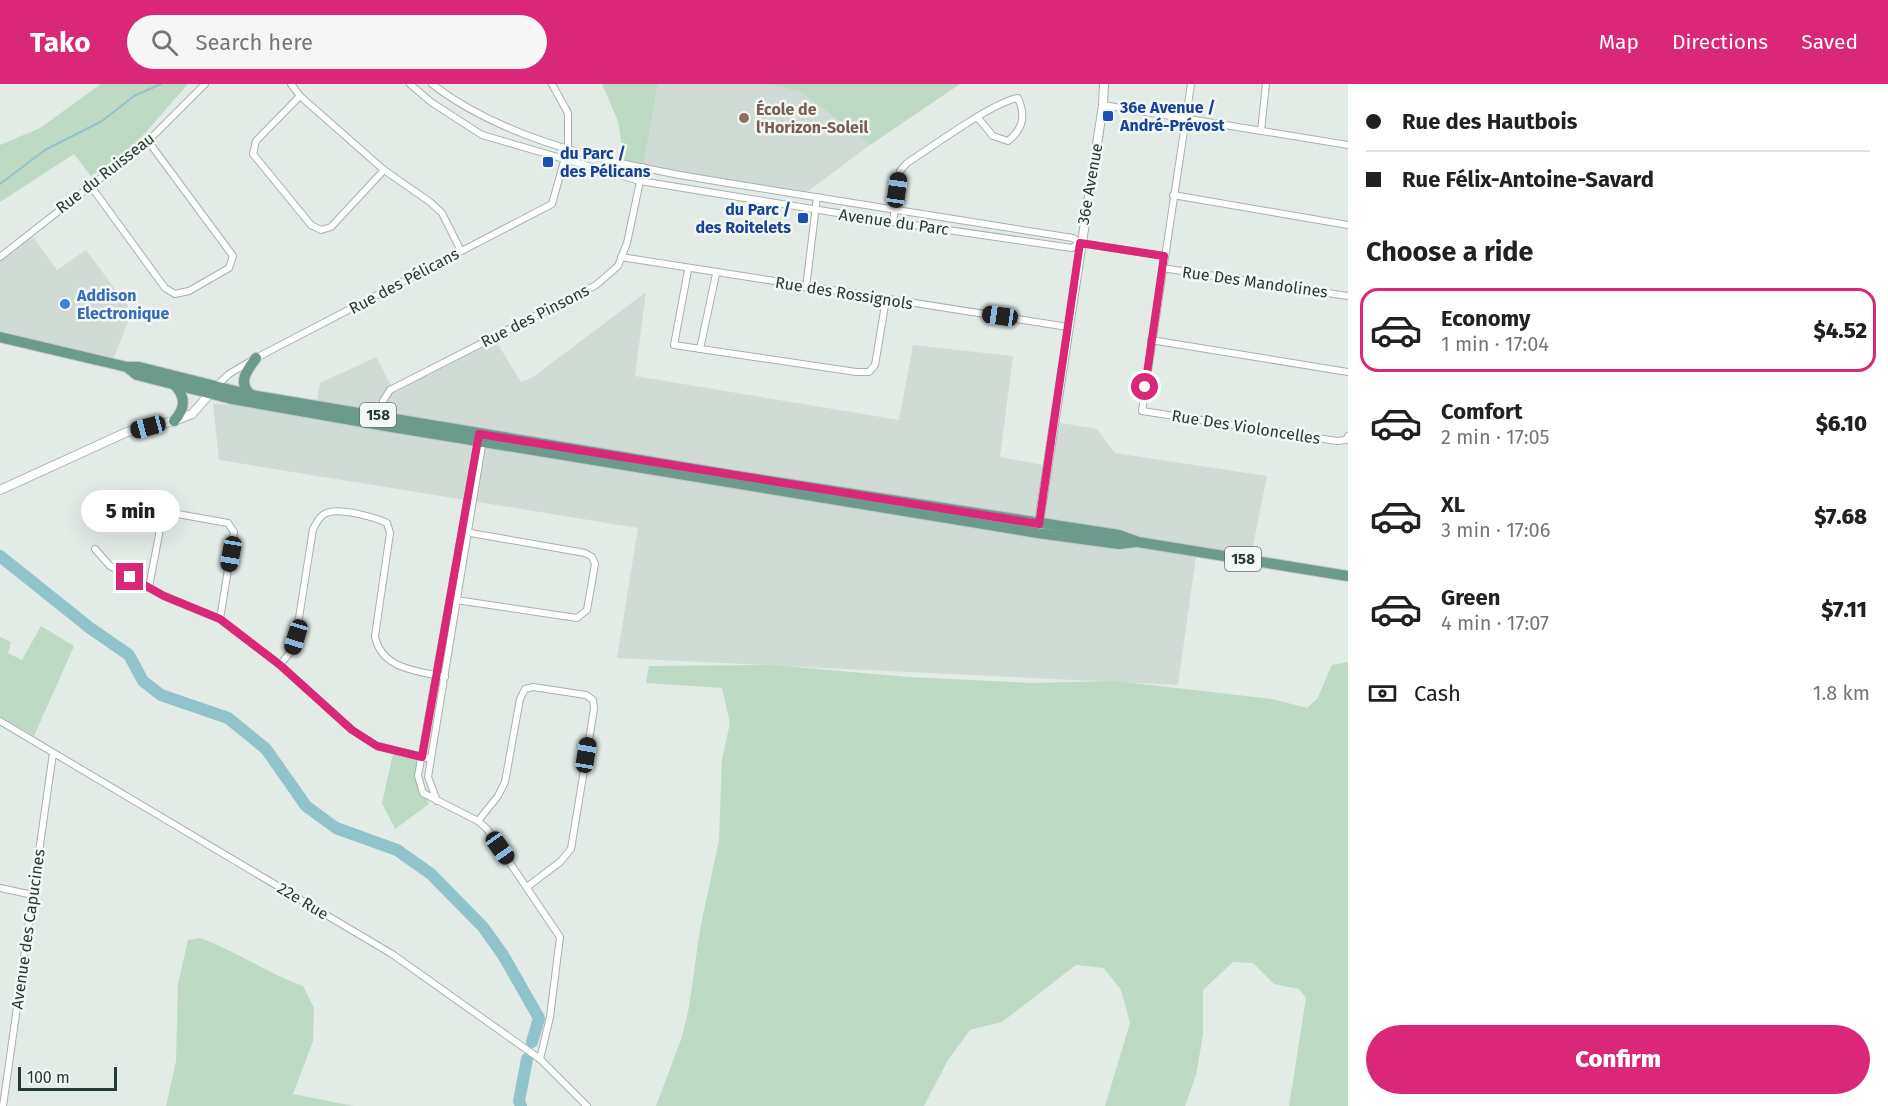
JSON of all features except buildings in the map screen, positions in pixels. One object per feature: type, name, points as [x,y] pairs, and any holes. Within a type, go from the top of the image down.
[{"type":"main road","name":"158","points":[[0,337],[127,367],[139,366],[213,390],[231,399],[381,420]]},
{"type":"main road","points":[[251,395],[245,389],[243,382],[246,372],[256,358]]},
{"type":"main road","name":"158","points":[[127,367],[137,375],[174,384],[251,395],[481,438],[1038,528],[1119,544],[1138,542],[1348,576]]},
{"type":"main road","points":[[174,384],[182,393],[184,404],[182,413],[174,422]]},
{"type":"street","name":"Rue du Ruisseau","points":[[0,257],[148,141],[205,84]]},
{"type":"street","points":[[291,84],[300,96],[384,170],[442,213],[461,251]]},
{"type":"street","name":"Avenue du Parc","points":[[410,84],[431,102],[482,135],[640,181],[707,194],[1072,248],[1080,243]]},
{"type":"street","name":"Avenue du Parc","points":[[432,84],[489,120],[568,147],[643,167],[1073,238],[1080,243],[1164,256]]},
{"type":"street","name":"Rue des Pélicans","points":[[213,390],[256,358],[552,204],[568,147],[568,113],[552,84]]},
{"type":"street","name":"36e Avenue","points":[[1038,528],[1103,105],[1104,84]]},
{"type":"street","points":[[1191,84],[1151,340],[1348,372]]},
{"type":"street","points":[[1261,130],[1266,84]]},
{"type":"street","points":[[300,96],[256,141],[253,154],[311,225],[321,230],[331,227],[384,170]]},
{"type":"street","points":[[893,222],[900,171],[907,163],[978,118],[1008,99],[1018,98],[1022,107],[1023,122],[1019,133],[1008,141],[993,136],[978,118]]},
{"type":"street","points":[[1103,105],[1348,145]]},
{"type":"street","points":[[90,185],[165,288],[175,294],[189,291],[229,268],[233,256],[148,141]]},
{"type":"street","name":"Rue des Pinsons","points":[[381,420],[383,402],[390,390],[596,285],[618,266],[627,243],[643,167]]},
{"type":"street","points":[[707,194],[711,180]]},
{"type":"street","points":[[1173,195],[1348,225]]},
{"type":"street","points":[[806,288],[817,197]]},
{"type":"street","name":"Rue des Rossignols","points":[[621,257],[688,270],[1068,327]]},
{"type":"street","name":"Rue Des Mandolines","points":[[1162,268],[1348,296]]},
{"type":"street","points":[[688,270],[674,345],[856,372],[869,372],[875,364],[886,299]]},
{"type":"street","points":[[700,349],[716,274]]},
{"type":"street","name":"Rue Des Violoncelles","points":[[1151,340],[1142,411],[1337,441],[1348,436]]},
{"type":"street","points":[[0,490],[127,432],[174,422],[192,414],[213,390]]},
{"type":"street","points":[[481,438],[458,600],[418,776],[423,793],[478,821],[527,886],[560,937],[550,1017],[540,1059]]},
{"type":"street","points":[[280,665],[291,651],[296,637],[313,529],[321,516],[330,512],[376,517],[387,523],[390,532],[375,636],[377,649],[390,661],[404,669],[441,676]]},
{"type":"street","points":[[149,587],[161,524],[165,516],[172,513],[228,523],[234,532],[220,619]]},
{"type":"street","points":[[437,801],[428,777],[450,599],[466,532]]},
{"type":"street","points":[[450,599],[577,618],[587,610],[595,564],[592,557],[585,553],[466,532]]},
{"type":"street","points":[[95,549],[110,567],[220,619],[280,665],[352,730],[377,746],[431,759]]},
{"type":"street","points":[[478,821],[498,796],[505,782],[520,699],[525,690],[533,687],[544,688],[586,695],[592,700],[594,709],[571,849],[560,862],[527,886]]},
{"type":"street","name":"22e Rue","points":[[0,721],[392,954],[540,1059],[587,1106]]},
{"type":"street","name":"Avenue des Capucines","points":[[3,1106],[53,753]]},
{"type":"street","points":[[0,888],[33,895]]},
{"type":"shaded area","name":"École de l'Horizon-Soleil","points":[[658,84],[767,84],[801,92],[870,145],[803,195],[643,167]]},
{"type":"shaded area","points":[[31,234],[57,270],[86,250],[132,312],[110,367],[0,334],[0,257]]},
{"type":"shaded area","points":[[646,292],[635,376],[899,420],[913,345],[1013,356],[1000,457],[1049,466],[1055,422],[1097,429],[1115,453],[1267,476],[1251,556],[1197,549],[1178,685],[617,658],[638,528],[219,460],[213,404],[247,405],[314,417],[320,383],[376,357],[393,389],[494,338],[521,382],[533,377]]},
{"type":"green space","points":[[101,84],[188,84],[131,149],[91,176],[74,154],[0,202],[0,145],[40,128]]},
{"type":"green space","points":[[602,84],[658,84],[643,167],[624,162],[618,121]]},
{"type":"green space","points":[[767,84],[960,84],[870,145],[801,92]]},
{"type":"green space","points":[[41,626],[74,646],[34,736],[0,716],[0,637],[11,642],[8,653],[22,660]]},
{"type":"green space","points":[[1348,662],[1348,1106],[1289,1106],[1306,998],[1299,989],[1274,984],[1253,963],[1233,962],[1203,990],[1203,1035],[1196,1075],[1185,1106],[1105,1106],[1130,1023],[1121,990],[1104,968],[1076,965],[1002,1022],[970,1030],[948,1060],[924,1106],[656,1106],[682,1037],[689,1007],[700,929],[719,840],[722,759],[730,723],[722,688],[646,683],[649,666],[772,665],[908,677],[1031,683],[1115,681],[1272,699],[1307,708],[1317,699],[1332,665]]},
{"type":"green space","points":[[394,750],[422,757],[418,776],[429,804],[395,829],[382,803]]},
{"type":"green space","points":[[200,938],[303,986],[314,1008],[313,1041],[293,1094],[354,1106],[166,1106],[176,1061],[178,984],[188,940]]},
{"type":"waterway","points":[[0,184],[45,150],[102,121],[134,96],[161,84]]},
{"type":"waterway","points":[[0,556],[90,628],[129,655],[143,681],[161,695],[228,718],[266,749],[306,806],[336,828],[397,850],[431,874],[483,927],[503,955],[539,1018],[532,1042]]},
{"type":"waterway","points":[[521,1106],[519,1101],[527,1059]]},
{"type":"place","name":"36e Avenue / André-Prévost","points":[[1108,116]]},
{"type":"place","name":"École de l'Horizon-Soleil","points":[[744,118]]},
{"type":"place","name":"du Parc / des Pélicans","points":[[548,162]]},
{"type":"place","name":"du Parc / des Roitelets","points":[[803,218]]},
{"type":"place","name":"Addison Electronique","points":[[65,304]]},
{"type":"route","points":[[130,577],[164,596],[220,619],[280,665],[352,730],[377,746],[422,757],[479,434],[1039,524],[1080,243],[1164,256],[1145,387]]}]
